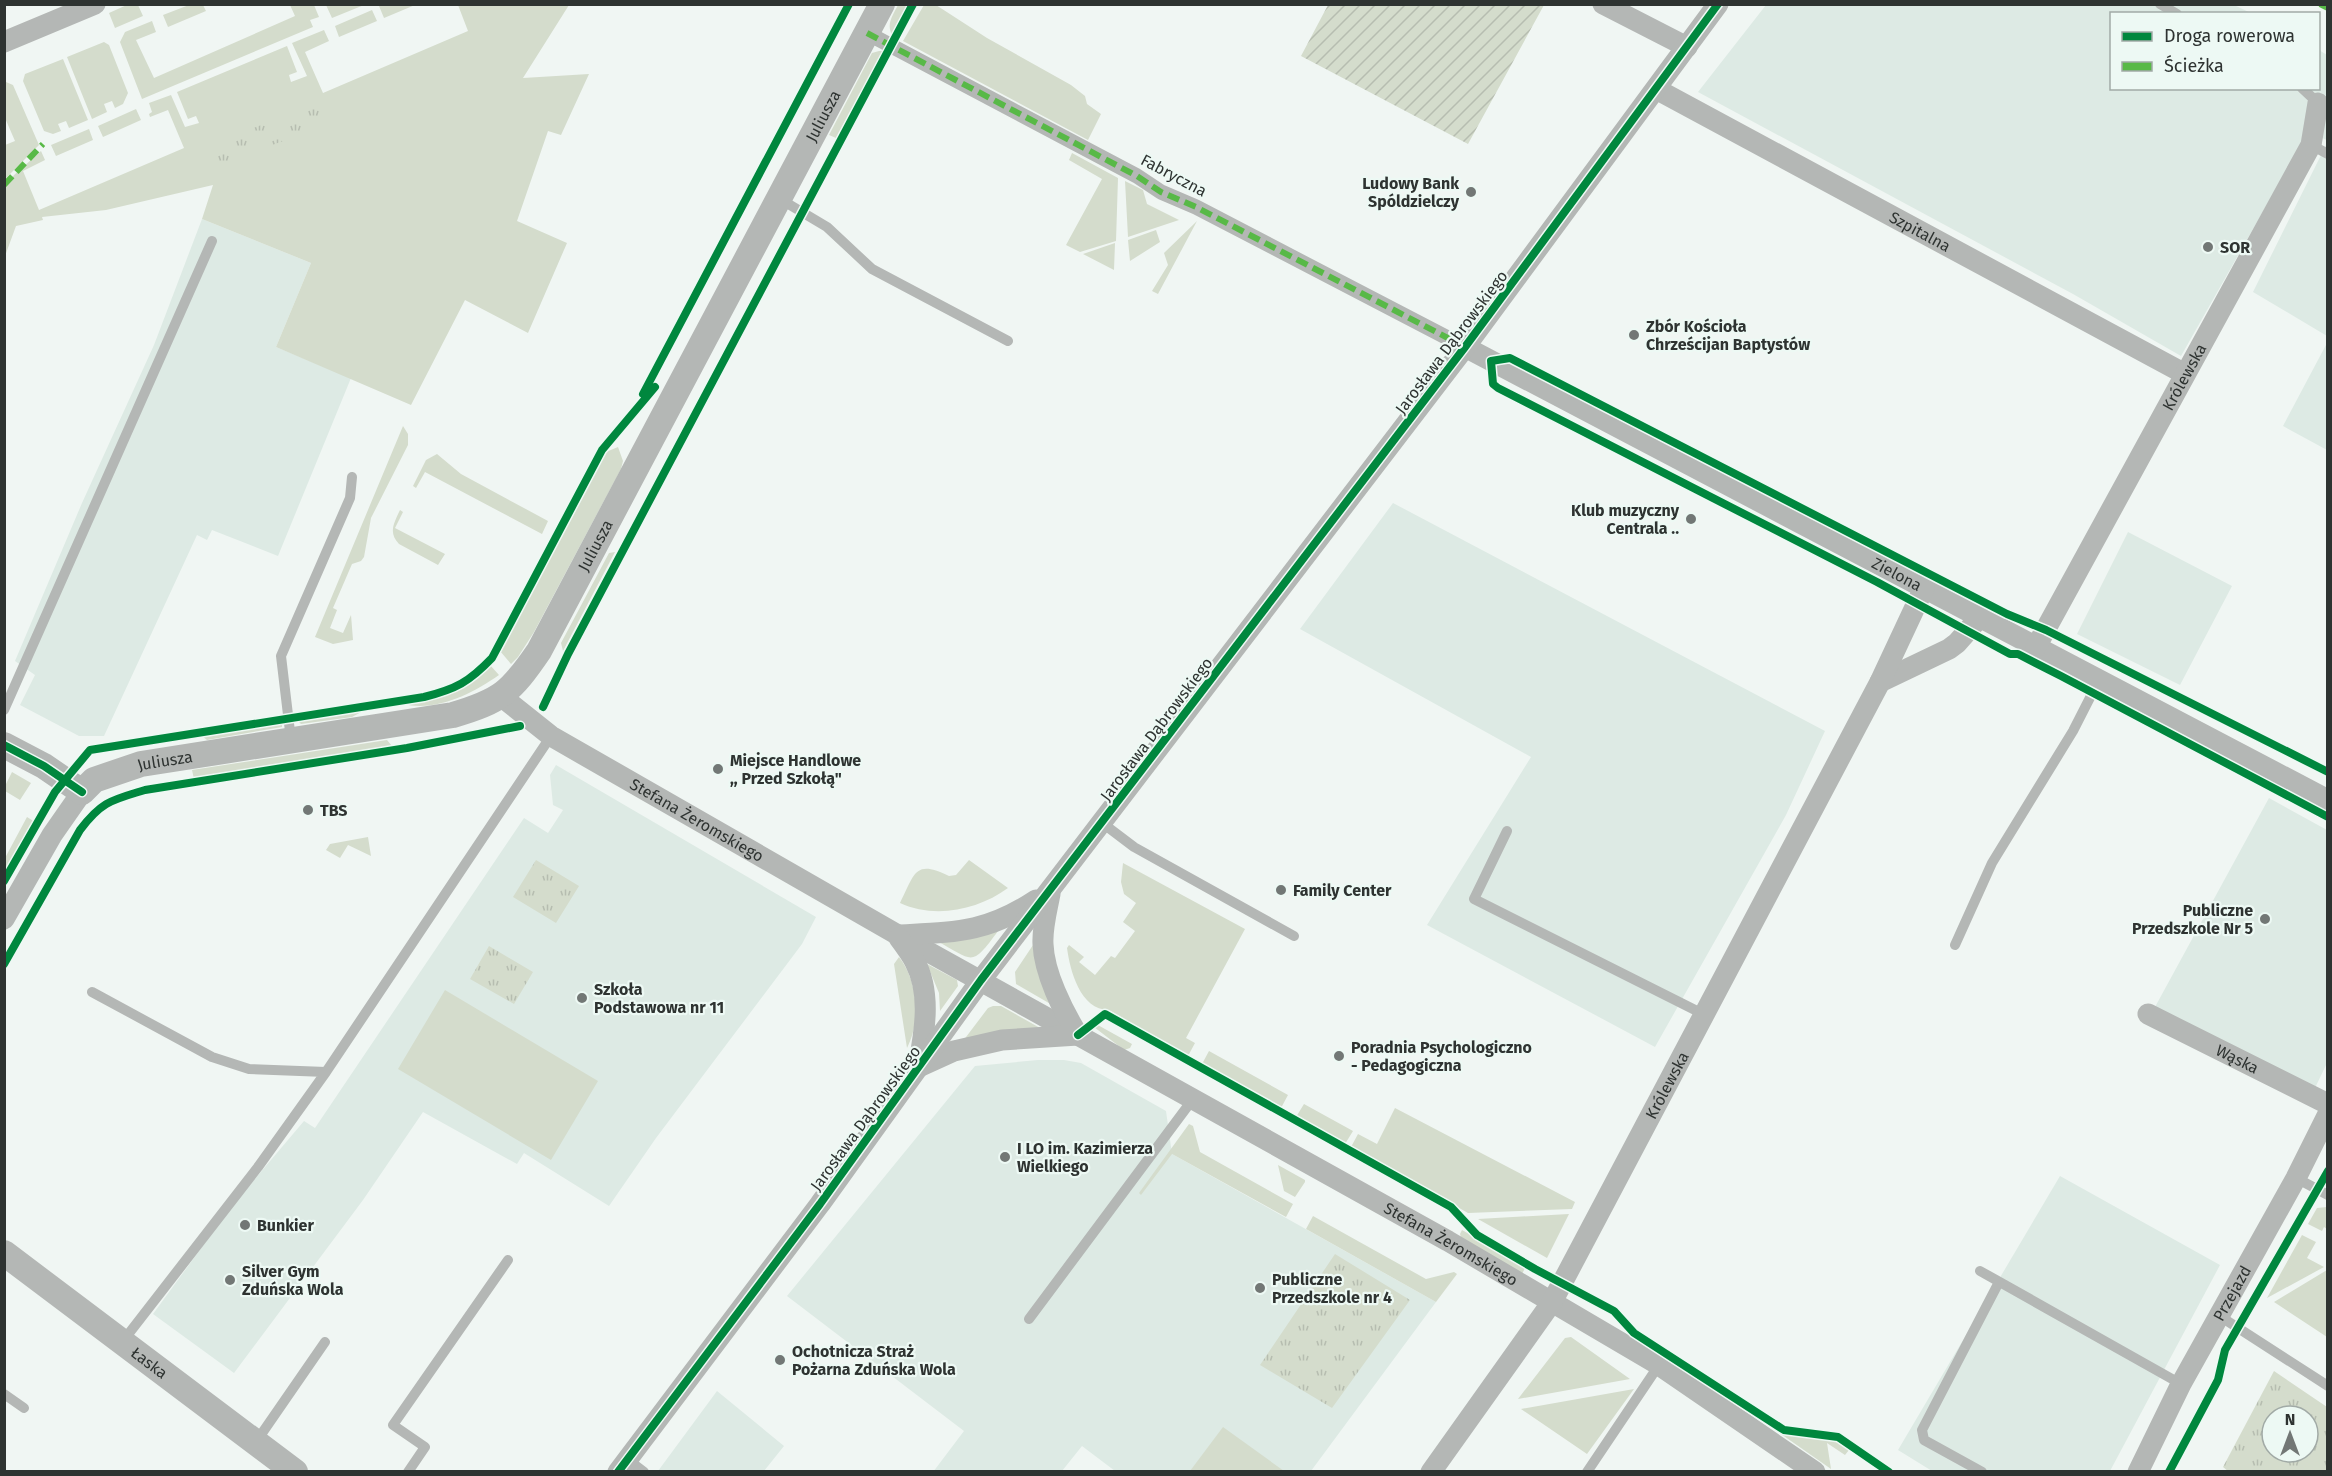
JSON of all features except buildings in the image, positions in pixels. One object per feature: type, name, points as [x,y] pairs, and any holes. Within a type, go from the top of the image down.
[{"type":"street","points":[[4,42],[95,4]]},
{"type":"street","name":"Juliusza","points":[[81,792],[93,780],[141,764],[453,714],[480,707],[502,697],[519,681],[539,651],[882,4]]},
{"type":"street","points":[[1603,4],[1687,47]]},
{"type":"street","name":"Jarosława Dąbrowskiego","points":[[630,1467],[981,980],[1465,347],[1718,4]]},
{"type":"street","name":"Fabryczna","points":[[867,33],[1137,176],[1161,192],[1196,207],[1465,347]]},
{"type":"street","name":"Szpitalna","points":[[1656,89],[2186,374]]},
{"type":"street","name":"Królewska","points":[[2036,647],[2186,374],[2319,150],[2318,103]]},
{"type":"street","name":"Zielona","points":[[1465,347],[2328,800]]},
{"type":"street","name":"Królewska","points":[[1431,1472],[1552,1302],[1880,682],[1924,588]]},
{"type":"street","points":[[1880,682],[1949,649],[1958,643],[1979,618]]},
{"type":"street","name":"Stefana Żeromskiego","points":[[502,697],[551,736],[897,935],[1448,1241],[1659,1365],[1815,1472]]},
{"type":"street","points":[[4,745],[44,766],[81,792],[52,835],[4,919]]},
{"type":"street","points":[[897,935],[964,931],[990,925],[1017,913],[1051,890]]},
{"type":"street","name":"Jarosława Dąbrowskiego","points":[[1051,890],[1043,946],[1051,981],[1067,1018],[1078,1035]]},
{"type":"street","name":"Jarosława Dąbrowskiego","points":[[897,935],[916,963],[925,996],[925,1028],[919,1067]]},
{"type":"street","name":"Wąska","points":[[2148,1014],[2328,1104]]},
{"type":"street","points":[[919,1067],[954,1051],[1002,1040],[1078,1035]]},
{"type":"street","name":"Przejazd","points":[[2138,1472],[2181,1384],[2296,1178],[2328,1114]]},
{"type":"street","name":"Łaska","points":[[4,1253],[295,1472]]},
{"type":"lane","points":[[2160,4],[2174,12]]},
{"type":"lane","points":[[2304,90],[2318,103]]},
{"type":"lane","points":[[780,199],[827,227],[872,269],[1008,341]]},
{"type":"lane","points":[[4,710],[212,241]]},
{"type":"lane","points":[[291,741],[281,656],[350,498],[352,477]]},
{"type":"lane","points":[[1955,945],[1992,863],[2073,731],[2100,680]]},
{"type":"lane","points":[[123,1341],[252,1175],[326,1072],[551,736]]},
{"type":"lane","points":[[1101,822],[1134,847],[1294,936]]},
{"type":"lane","points":[[1507,831],[1474,899],[1705,1015]]},
{"type":"lane","points":[[92,992],[212,1058],[249,1069],[326,1072]]},
{"type":"lane","points":[[1029,1319],[1193,1100]]},
{"type":"lane","points":[[2296,1178],[2328,1195]]},
{"type":"lane","points":[[408,1472],[425,1447],[393,1425],[508,1260]]},
{"type":"lane","points":[[1980,1271],[2181,1384]]},
{"type":"lane","points":[[1982,1472],[1924,1440],[1922,1430],[1999,1282]]},
{"type":"lane","points":[[2218,1316],[2328,1386]]},
{"type":"lane","points":[[256,1442],[325,1342]]},
{"type":"lane","points":[[1587,1472],[1659,1365]]},
{"type":"lane","points":[[4,1394],[24,1408]]},
{"type":"shaded area","points":[[1766,5],[2234,5],[2249,12],[2110,12],[2110,90],[2320,90],[2320,51],[2327,55],[2327,140],[2308,132],[2181,356],[2073,294],[1698,92]]},
{"type":"shaded area","points":[[2327,143],[2327,336],[2253,292]]},
{"type":"shaded area","points":[[202,219],[311,263],[276,347],[351,378],[278,556],[212,530],[207,540],[197,535],[104,736],[79,736],[20,705],[35,675],[15,661],[82,503],[154,345]]},
{"type":"shaded area","points":[[2327,343],[2327,450],[2283,426]]},
{"type":"shaded area","points":[[1393,503],[1825,731],[1786,815],[1655,1047],[1427,925],[1531,757],[1300,629]]},
{"type":"shaded area","points":[[2128,532],[2232,586],[2180,685],[2077,634]]},
{"type":"shaded area","name":"Szkoła Podstawowa nr 11","points":[[556,765],[816,917],[802,944],[656,1138],[609,1206],[524,1153],[517,1164],[423,1112],[363,1200],[234,1373],[153,1314],[232,1206],[304,1121],[315,1128],[524,818],[548,833],[563,810],[553,805],[550,775]]},
{"type":"shaded area","name":"Publiczne Przedszkole Nr 5","points":[[2269,798],[2327,830],[2327,1063],[2314,1090],[2155,1007]]},
{"type":"shaded area","points":[[1064,1060],[1081,1063],[1166,1111],[1172,1154],[1436,1302],[1311,1471],[1115,1471],[1082,1446],[1062,1471],[933,1472],[964,1431],[787,1296],[975,1066]]},
{"type":"shaded area","points":[[2060,1176],[2220,1265],[2110,1471],[1932,1471],[1898,1450]]},
{"type":"shaded area","points":[[717,1391],[784,1446],[764,1471],[658,1471]]},
{"type":"green space","points":[[129,4],[138,5],[143,16],[115,28],[109,13]]},
{"type":"green space","points":[[384,4],[415,5],[384,18],[379,6]]},
{"type":"green space","points":[[189,5],[203,5],[206,11],[168,27],[163,15]]},
{"type":"green space","points":[[290,5],[314,5],[319,17],[310,20],[313,27],[142,99],[120,42],[125,32],[152,21],[156,32],[136,40],[154,78],[295,16]]},
{"type":"green space","points":[[326,5],[364,5],[332,18]]},
{"type":"green space","points":[[458,5],[569,5],[523,78],[589,74],[561,135],[548,131],[517,221],[567,243],[528,333],[465,300],[411,405],[276,347],[311,263],[202,219],[213,185],[106,210],[42,217],[43,220],[16,226],[5,256],[5,187],[14,175],[41,151],[45,160],[23,171],[39,210],[184,148],[168,110],[150,117],[149,114],[152,112],[149,103],[171,95],[185,127],[199,123],[196,116],[188,119],[177,92],[287,46],[297,72],[289,75],[291,82],[307,76],[292,43],[324,30],[329,41],[305,52],[323,93],[468,31]]},
{"type":"green space","points":[[898,5],[908,5],[892,35],[890,23]]},
{"type":"green space","points":[[924,5],[936,5],[987,38],[1071,85],[1085,96],[1087,104],[1101,114],[1088,140],[903,41]]},
{"type":"green space","points":[[1328,5],[1544,5],[1468,144],[1301,56]]},
{"type":"green space","points":[[372,10],[377,21],[339,37],[335,26]]},
{"type":"green space","points":[[104,42],[109,45],[128,93],[123,104],[115,108],[112,101],[104,104],[107,112],[92,119],[67,57]]},
{"type":"green space","points":[[883,51],[836,138],[829,135],[872,53]]},
{"type":"green space","points":[[63,59],[88,120],[69,128],[66,121],[58,124],[61,131],[53,134],[44,131],[23,81],[25,74]]},
{"type":"green space","points":[[6,82],[13,85],[39,145],[5,179],[5,145],[15,141],[5,118]]},
{"type":"green space","points":[[321,103],[329,124],[218,165],[210,144]]},
{"type":"green space","points":[[136,109],[141,120],[103,137],[98,126]]},
{"type":"green space","points":[[89,129],[93,140],[56,156],[51,145]]},
{"type":"green space","points":[[1072,153],[1118,178],[1116,241],[1080,252],[1066,245],[1102,179],[1069,160]]},
{"type":"green space","points":[[1125,181],[1143,190],[1147,204],[1179,220],[1128,237]]},
{"type":"green space","points":[[1197,221],[1158,294],[1152,291],[1168,265],[1164,253]]},
{"type":"green space","points":[[1156,230],[1160,242],[1130,261],[1128,240]]},
{"type":"green space","points":[[1115,243],[1114,270],[1083,254]]},
{"type":"green space","points":[[403,426],[408,434],[408,445],[371,518],[364,557],[361,561],[352,564],[333,608],[337,610],[330,628],[343,633],[351,615],[353,640],[333,644],[315,637]]},
{"type":"green space","points":[[618,447],[623,461],[621,469],[534,632],[511,664],[500,651],[606,452]]},
{"type":"green space","points":[[437,454],[461,474],[548,521],[542,534],[425,472],[416,488],[413,486],[426,460]]},
{"type":"green space","points":[[400,510],[403,512],[395,528],[445,554],[438,565],[399,544],[396,540],[393,528]]},
{"type":"green space","points":[[615,552],[563,651],[561,643],[609,553]]},
{"type":"green space","points":[[490,665],[499,675],[465,695],[428,706],[403,704],[450,692],[471,681]]},
{"type":"green space","points":[[363,711],[352,717],[301,724],[298,721]]},
{"type":"green space","points":[[282,724],[282,727],[207,740],[202,736]]},
{"type":"green space","points":[[387,740],[392,746],[194,779],[192,770]]},
{"type":"green space","points":[[12,772],[31,783],[20,800],[5,791]]},
{"type":"green space","points":[[27,817],[35,822],[5,875],[5,858]]},
{"type":"green space","points":[[368,837],[371,856],[348,845],[340,858],[326,850],[330,844]]},
{"type":"green space","points":[[536,860],[579,886],[556,923],[513,897]]},
{"type":"green space","points":[[969,860],[1008,888],[983,902],[956,910],[927,910],[900,903],[917,872],[929,869],[949,876],[956,875]]},
{"type":"green space","points":[[1123,863],[1245,929],[1186,1038],[1195,1043],[1188,1056],[1109,1010],[1091,1003],[1078,987],[1074,977],[1067,948],[1069,945],[1084,957],[1079,962],[1095,975],[1111,956],[1115,958],[1135,931],[1123,922],[1136,903],[1124,894],[1121,882]]},
{"type":"green space","points":[[998,931],[977,956],[971,957],[958,953],[937,941]]},
{"type":"green space","points":[[1033,945],[1039,976],[1054,1006],[1016,984],[1015,972]]},
{"type":"green space","points":[[489,946],[533,972],[514,1004],[470,979]]},
{"type":"green space","points":[[899,957],[914,989],[916,1014],[907,1048],[894,964]]},
{"type":"green space","points":[[927,964],[957,980],[958,986],[940,1011],[939,993]]},
{"type":"green space","points":[[445,990],[598,1081],[551,1160],[398,1069]]},
{"type":"green space","points":[[1001,1006],[1040,1028],[963,1041],[988,1008]]},
{"type":"green space","points":[[1096,1024],[1132,1044],[1130,1048],[1124,1050],[1094,1027]]},
{"type":"green space","points":[[1209,1051],[1288,1095],[1281,1108],[1202,1064]]},
{"type":"green space","points":[[1304,1104],[1353,1131],[1345,1144],[1296,1117]]},
{"type":"green space","points":[[1395,1108],[1575,1202],[1572,1209],[1468,1213],[1351,1147],[1358,1134],[1377,1144]]},
{"type":"green space","points":[[1189,1124],[1193,1126],[1200,1152],[1293,1204],[1286,1217],[1172,1154],[1141,1195],[1139,1193]]},
{"type":"green space","points":[[1278,1165],[1305,1180],[1295,1197],[1284,1191]]},
{"type":"green space","points":[[2327,1207],[2327,1229],[2324,1227],[2322,1231],[2308,1224],[2317,1208]]},
{"type":"green space","points":[[1569,1214],[1547,1258],[1478,1219]]},
{"type":"green space","points":[[1313,1216],[1426,1279],[1454,1272],[1457,1274],[1436,1302],[1306,1229]]},
{"type":"green space","points":[[1462,1230],[1526,1266],[1522,1274],[1462,1241],[1460,1234]]},
{"type":"green space","points":[[2302,1235],[2316,1242],[2307,1258],[2324,1267],[2267,1298]]},
{"type":"green space","points":[[1335,1254],[1410,1300],[1332,1408],[1260,1365]]},
{"type":"green space","points":[[2327,1270],[2327,1337],[2274,1302]]},
{"type":"green space","points":[[1571,1337],[1630,1379],[1518,1399],[1565,1338]]},
{"type":"green space","points":[[2274,1371],[2327,1407],[2327,1471],[2229,1472],[2223,1467]]},
{"type":"green space","points":[[1634,1389],[1587,1454],[1521,1409]]},
{"type":"green space","points":[[1223,1427],[1284,1471],[1190,1471]]},
{"type":"green space","points":[[1781,1434],[1833,1440],[1849,1450],[1845,1455],[1827,1443],[1831,1469]]},
{"type":"marked path","points":[[2320,4],[2328,8]]},
{"type":"marked path","points":[[867,33],[1137,176],[1161,192],[1196,207],[1465,347]]},
{"type":"marked path","points":[[4,185],[43,144]]},
{"type":"cycle path","points":[[643,394],[849,4]]},
{"type":"cycle path","points":[[543,707],[568,654],[913,4]]},
{"type":"cycle path","points":[[618,1472],[820,1204],[981,980],[1465,347],[1718,4]]},
{"type":"cycle path","points":[[2328,772],[2046,630],[2007,614],[1510,358],[1491,361],[1493,384],[1498,388],[1877,582],[2010,654],[2018,654],[2061,676],[2328,817]]},
{"type":"cycle path","points":[[4,881],[55,792],[90,750],[424,697],[445,691],[469,679],[492,658],[602,450],[655,387]]},
{"type":"cycle path","points":[[4,964],[80,830],[95,813],[116,799],[145,790],[407,748],[520,726]]},
{"type":"cycle path","points":[[4,745],[44,766],[82,792]]},
{"type":"cycle path","points":[[1078,1035],[1105,1014],[1451,1207],[1477,1235],[1614,1311],[1634,1333],[1784,1430],[1838,1437],[1889,1472]]},
{"type":"cycle path","points":[[2169,1472],[2218,1380],[2225,1350],[2328,1171]]},
{"type":"place","name":"Ludowy Bank Spóldzielczy","points":[[1471,192]]},
{"type":"place","name":"SOR","points":[[2208,247]]},
{"type":"place","name":"Zbór Kościoła Chrześcijan Baptystów","points":[[1634,335]]},
{"type":"place","name":"Klub muzyczny Centrala ..","points":[[1691,519]]},
{"type":"place","name":"Miejsce Handlowe ,, Przed Szkołą\"","points":[[718,769]]},
{"type":"place","name":"TBS","points":[[308,810]]},
{"type":"place","name":"Family Center","points":[[1281,890]]},
{"type":"place","name":"Publiczne Przedszkole Nr 5","points":[[2265,919]]},
{"type":"place","name":"Szkoła Podstawowa nr 11","points":[[582,998]]},
{"type":"place","name":"Poradnia Psychologiczno - Pedagogiczna","points":[[1339,1056]]},
{"type":"place","name":"I LO im. Kazimierza Wielkiego","points":[[1005,1157]]},
{"type":"place","name":"Bunkier","points":[[245,1225]]},
{"type":"place","name":"Silver Gym Zduńska Wola","points":[[230,1280]]},
{"type":"place","name":"Publiczne Przedszkole nr 4","points":[[1260,1288]]},
{"type":"place","name":"Ochotnicza Straż Pożarna Zduńska Wola","points":[[780,1360]]}]
